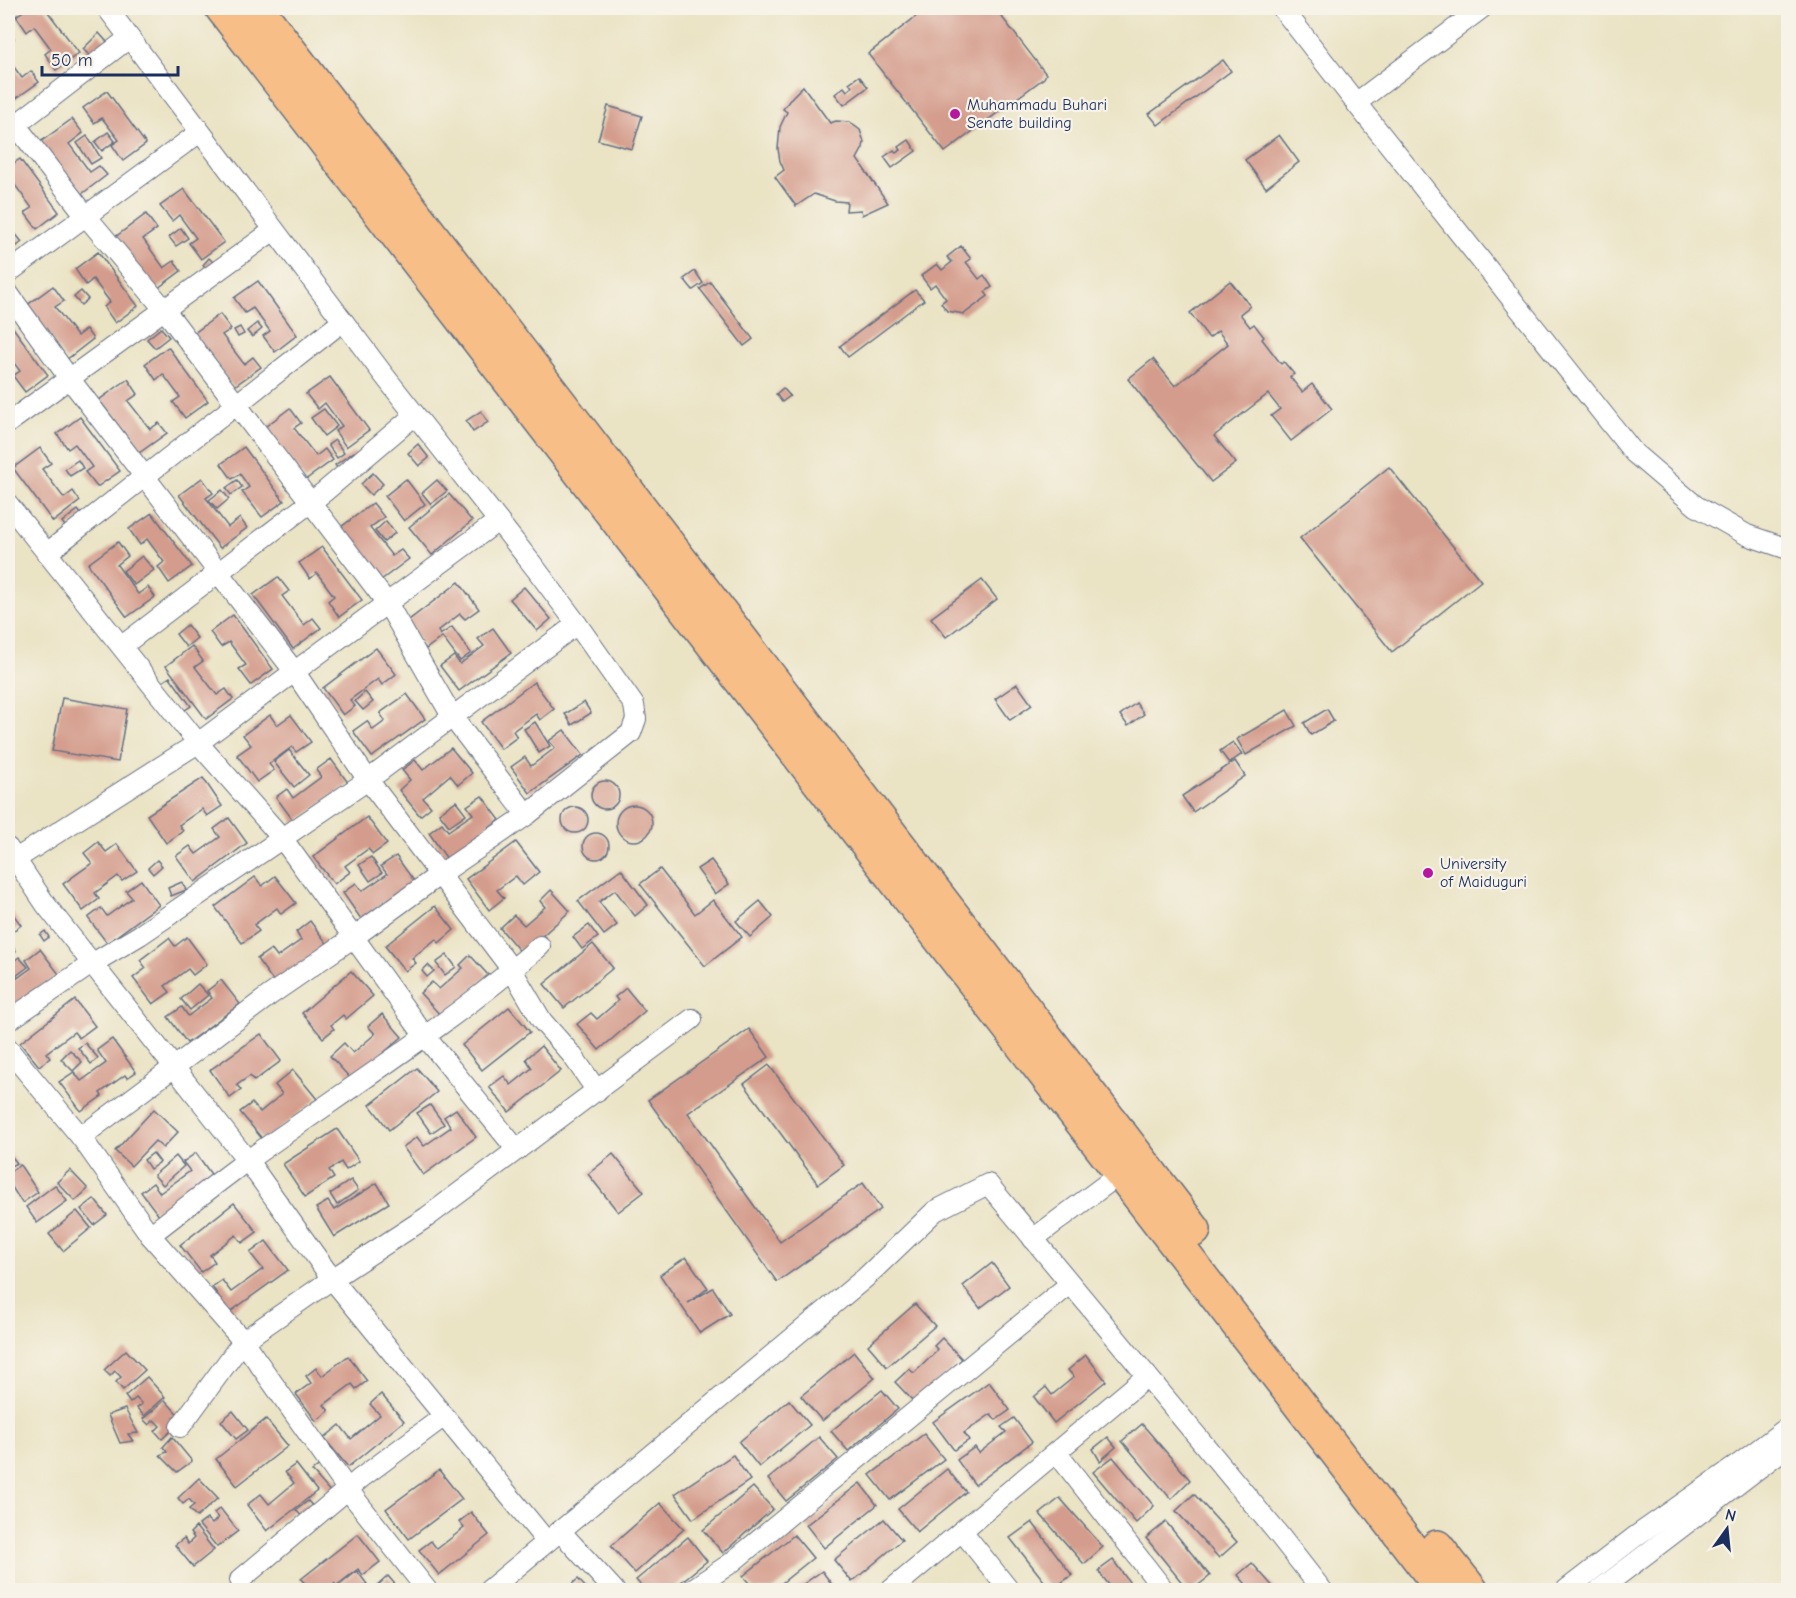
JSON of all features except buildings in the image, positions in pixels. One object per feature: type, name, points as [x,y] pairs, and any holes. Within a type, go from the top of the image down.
[{"type":"highway","points":[[222,8],[1443,1590]]},
{"type":"highway","points":[[257,8],[1471,1590]]},
{"type":"street","points":[[81,1137],[270,995],[527,814],[631,733],[636,719],[634,705],[577,624],[415,416],[107,8]]},
{"type":"street","points":[[1282,8],[1634,453],[1696,506],[1747,535],[1788,549]]},
{"type":"street","points":[[1356,103],[1482,8]]},
{"type":"street","points":[[129,38],[10,124],[164,309],[311,501],[387,603],[453,718],[527,814]]},
{"type":"street","points":[[8,273],[200,132]]},
{"type":"street","points":[[8,423],[274,230]]},
{"type":"street","points":[[8,293],[69,378],[294,671],[368,780],[512,970],[542,1021],[572,1054],[597,1091]]},
{"type":"street","points":[[47,553],[343,321]]},
{"type":"street","points":[[122,646],[311,501],[415,416]]},
{"type":"street","points":[[8,504],[198,743],[282,838],[424,1035],[517,1150]]},
{"type":"street","points":[[498,521],[198,743],[10,857],[248,1161],[332,1279],[443,1417],[553,1537],[614,1590]]},
{"type":"street","points":[[8,1021],[93,963],[140,935],[368,780],[577,624]]},
{"type":"street","points":[[150,1235],[248,1161],[337,1099],[512,970],[540,946]]},
{"type":"street","points":[[180,1427],[243,1341],[427,1217],[692,1019]]},
{"type":"street","points":[[8,1048],[81,1137],[150,1235],[243,1341],[348,1490],[427,1590]]},
{"type":"street","points":[[1033,1239],[1121,1173]]},
{"type":"street","points":[[489,1590],[865,1278],[935,1211],[988,1184],[1322,1590]]},
{"type":"street","points":[[691,1590],[731,1563],[1070,1284]]},
{"type":"street","points":[[891,1590],[1146,1376]]},
{"type":"street","points":[[240,1580],[348,1490],[443,1417]]},
{"type":"street","points":[[1566,1590],[1636,1536],[1739,1464],[1788,1426]]},
{"type":"street","points":[[1599,1590],[1788,1446]]},
{"type":"street","points":[[1056,1452],[1164,1590]]},
{"type":"street","points":[[962,1531],[1009,1590]]},
{"type":"place","name":"Muhammadu Buhari Senate building","points":[[955,114]]},
{"type":"place","name":"University of Maiduguri","points":[[1428,873]]}]
